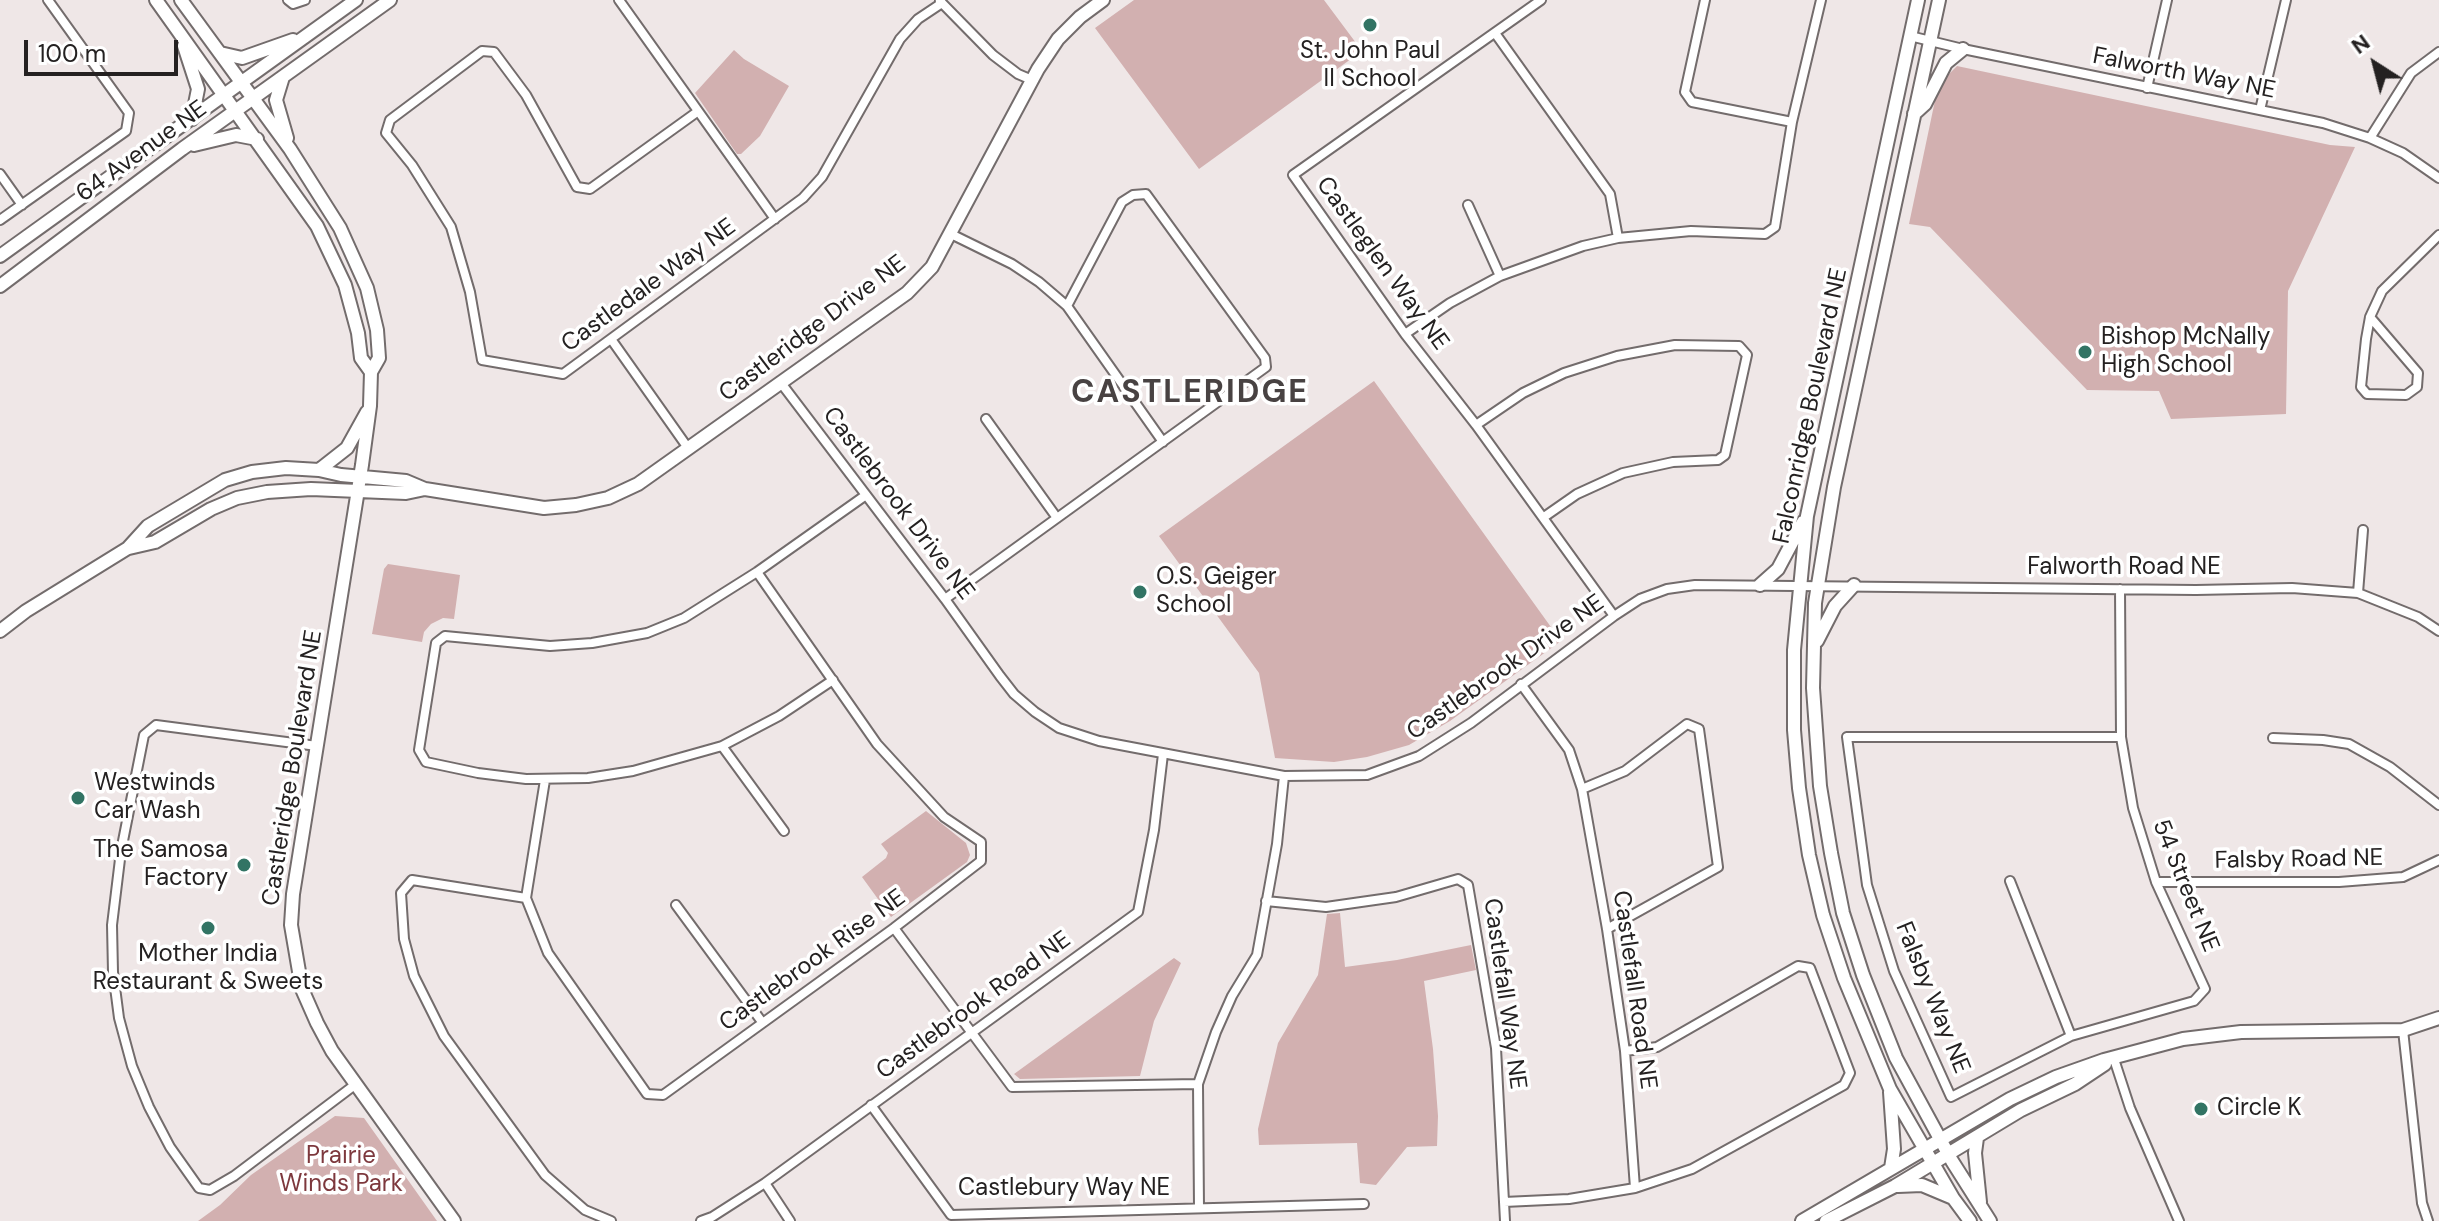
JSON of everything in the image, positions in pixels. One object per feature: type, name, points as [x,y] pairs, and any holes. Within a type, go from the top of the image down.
[{"type":"street","points":[[0,220],[126,131],[129,113],[48,0]]},
{"type":"street","points":[[156,0],[177,30],[198,89],[192,119]]},
{"type":"street","name":"Castleridge Boulevard NE","points":[[181,0],[290,149],[340,228],[367,288],[377,330],[379,358],[371,372],[361,476],[293,894],[291,925],[302,989],[332,1051],[454,1221]]},
{"type":"street","points":[[288,0],[293,4],[305,0]]},
{"type":"street","name":"64 Avenue NE","points":[[0,256],[356,0]]},
{"type":"street","name":"64 Avenue NE","points":[[0,286],[182,149],[390,0]]},
{"type":"street","points":[[619,0],[775,219]]},
{"type":"street","name":"Castleridge Drive NE","points":[[128,548],[148,526],[225,480],[252,472],[286,468],[319,470],[406,481],[425,489],[544,508],[608,498],[638,484],[907,293],[932,267],[1032,80],[1058,39],[1103,0]]},
{"type":"street","points":[[1541,0],[1495,33],[1610,194],[1618,238]]},
{"type":"street","points":[[1705,0],[1685,92],[1692,102],[1792,122]]},
{"type":"street","points":[[1405,334],[1450,303],[1500,276],[1583,246],[1618,238],[1691,231],[1765,234],[1775,227],[1792,122],[1821,0]]},
{"type":"street","name":"Falconridge Boulevard NE","points":[[1918,0],[1807,516],[1794,650],[1794,730],[1809,855],[1823,915],[1844,978],[1890,1089],[1953,1198],[1970,1221]]},
{"type":"street","name":"Falconridge Boulevard NE","points":[[1939,0],[1834,487],[1817,585],[1813,688],[1820,786],[1843,913],[1863,975],[1896,1058],[1949,1155],[1990,1221]]},
{"type":"street","points":[[2147,88],[2167,0]]},
{"type":"street","points":[[2260,110],[2286,0]]},
{"type":"street","points":[[941,1],[993,55],[1018,74],[1032,80]]},
{"type":"street","name":"Castledale Way NE","points":[[697,112],[590,189],[577,187],[551,134],[494,52],[482,51],[390,120],[386,133],[420,176],[451,227],[470,292],[482,360],[563,374],[803,198],[822,177],[900,39],[918,19],[941,1]]},
{"type":"street","name":"Castleridge Boulevard NE","points":[[177,30],[317,226],[345,285],[358,333],[361,358],[371,372]]},
{"type":"street","points":[[220,53],[242,58],[310,33]]},
{"type":"street","name":"Castleglen Way NE","points":[[1495,33],[1293,175],[1405,334],[1476,425],[1614,616]]},
{"type":"street","name":"Falworth Way NE","points":[[1910,36],[2323,123],[2370,138],[2403,153],[2439,178]]},
{"type":"street","points":[[1914,114],[1925,104],[1946,63],[1963,49]]},
{"type":"street","points":[[2370,138],[2411,73],[2439,52]]},
{"type":"street","points":[[283,77],[276,100],[290,149]]},
{"type":"street","points":[[182,149],[225,136],[257,139]]},
{"type":"street","points":[[0,174],[22,205]]},
{"type":"street","points":[[945,599],[1266,367],[1265,358],[1146,194],[1133,195],[1122,202],[1067,306]]},
{"type":"street","points":[[1468,205],[1500,276]]},
{"type":"street","points":[[951,234],[1012,264],[1067,306],[1163,442]]},
{"type":"street","points":[[2370,317],[2418,373],[2417,387],[2406,395],[2367,394],[2361,387],[2370,317],[2382,291],[2413,257],[2439,235]]},
{"type":"street","points":[[611,339],[688,448]]},
{"type":"street","points":[[1476,425],[1523,393],[1564,373],[1617,356],[1675,345],[1739,346],[1747,355],[1725,455],[1718,460],[1673,462],[1623,473],[1577,494],[1544,517]]},
{"type":"street","name":"Castlebrook Drive NE","points":[[781,383],[1014,694],[1059,728],[1099,741],[1163,754],[1284,776],[1367,775],[1419,756],[1471,723],[1640,599],[1667,589],[1695,585],[1800,586]]},
{"type":"street","points":[[319,470],[347,448],[370,406]]},
{"type":"street","points":[[986,419],[1057,518]]},
{"type":"street","name":"Castleridge Drive NE","points":[[128,548],[155,542],[211,509],[237,498],[267,492],[311,489],[406,493],[425,489]]},
{"type":"street","points":[[833,680],[779,716],[722,746],[633,771],[545,780],[478,773],[426,762],[419,750],[436,643],[445,636],[550,646],[592,643],[647,633],[684,618],[757,572],[866,495]]},
{"type":"street","points":[[1760,585],[1778,569],[1807,516]]},
{"type":"street","points":[[2358,593],[2363,530]]},
{"type":"street","points":[[0,631],[128,548]]},
{"type":"street","name":"Castlebrook Rise NE","points":[[545,780],[526,898],[535,928],[548,953],[647,1094],[663,1095],[894,928],[981,861],[981,842],[944,817],[877,744],[757,572]]},
{"type":"street","points":[[1814,647],[1835,606],[1854,585]]},
{"type":"street","name":"Falworth Road NE","points":[[1800,586],[2292,588],[2358,593],[2418,617],[2439,631]]},
{"type":"street","name":"54 Street NE","points":[[2120,589],[2121,737],[2133,808],[2156,882],[2205,989],[2194,1001]]},
{"type":"street","name":"Castlefall Road NE","points":[[1521,684],[1569,750],[1582,789],[1625,1051],[1635,1188]]},
{"type":"street","points":[[1582,789],[1625,771],[1687,724],[1699,729],[1718,867],[1607,929]]},
{"type":"street","points":[[317,746],[156,725],[144,735],[124,833],[113,913],[113,972],[119,1018],[132,1066],[170,1147],[199,1188],[210,1190],[234,1176],[356,1084]]},
{"type":"street","name":"Falsby Way NE","points":[[2121,737],[1847,737],[1867,885],[1894,971],[1951,1097],[2071,1036],[2194,1001]]},
{"type":"street","points":[[2273,738],[2349,744],[2390,767],[2439,805]]},
{"type":"street","points":[[722,746],[784,831]]},
{"type":"street","name":"Castlebrook Road NE","points":[[701,1221],[765,1183],[1138,912],[1154,830],[1163,754]]},
{"type":"street","name":"Castlebury Way NE","points":[[871,1105],[951,1215],[1199,1208],[1198,1084],[1232,996],[1257,955],[1277,844],[1284,776]]},
{"type":"street","name":"Falsby Road NE","points":[[2156,882],[2339,882],[2391,878],[2403,877],[2439,860]]},
{"type":"street","name":"Castlefall Way NE","points":[[1266,901],[1326,907],[1396,897],[1458,879],[1468,885],[1496,1048],[1505,1221]]},
{"type":"street","points":[[526,898],[412,880],[401,893],[404,939],[414,976],[444,1036],[545,1175],[585,1210],[611,1221]]},
{"type":"street","points":[[2010,881],[2071,1036]]},
{"type":"street","points":[[676,905],[762,1022]]},
{"type":"street","points":[[894,928],[1012,1087],[1198,1084]]},
{"type":"street","points":[[1504,1202],[1569,1199],[1635,1188],[1692,1169],[1844,1085],[1850,1073],[1810,968],[1798,966],[1657,1047],[1625,1051]]},
{"type":"street","points":[[1802,1221],[2010,1099],[2056,1077],[2183,1039],[2241,1032],[2403,1030],[2439,1018]]},
{"type":"street","points":[[2403,1030],[2422,1203],[2428,1221]]},
{"type":"street","points":[[1826,1221],[1895,1186],[2021,1110],[2075,1084],[2114,1059]]},
{"type":"street","points":[[2114,1059],[2130,1108],[2179,1221]]},
{"type":"street","points":[[1890,1089],[1894,1149],[1891,1168]]},
{"type":"street","points":[[1977,1138],[1975,1153],[1981,1207]]},
{"type":"street","points":[[765,1183],[790,1221]]},
{"type":"street","points":[[1895,1186],[1922,1185],[1953,1198]]},
{"type":"street","points":[[1199,1208],[1364,1204]]},
{"type":"green space","points":[[1134,0],[1324,0],[1362,51],[1199,169],[1095,28]]},
{"type":"green space","points":[[734,50],[789,86],[760,136],[741,154],[737,154],[695,93]]},
{"type":"green space","points":[[1957,66],[2330,145],[2355,147],[2288,291],[2286,414],[2171,419],[2159,391],[2087,390],[1930,227],[1909,224],[1937,91]]},
{"type":"green space","points":[[1374,381],[1561,641],[1450,721],[1409,745],[1367,757],[1334,762],[1275,758],[1259,673],[1159,536]]},
{"type":"green space","points":[[388,564],[460,575],[454,619],[443,618],[431,624],[424,632],[422,642],[372,634],[384,569]]},
{"type":"green space","points":[[926,811],[966,843],[970,855],[967,862],[891,917],[862,877],[886,858],[888,853],[881,844]]},
{"type":"green space","points":[[1340,913],[1345,967],[1471,945],[1476,970],[1424,981],[1433,1049],[1437,1146],[1407,1147],[1376,1185],[1360,1183],[1357,1143],[1259,1145],[1258,1129],[1278,1043],[1318,975],[1327,914]]},
{"type":"green space","points":[[1174,958],[1181,963],[1154,1021],[1140,1076],[1020,1079],[1014,1074]]},
{"type":"green space","name":"Prairie Winds Park","points":[[335,1116],[364,1118],[437,1221],[198,1221],[251,1175]]},
{"type":"place","name":"St. John Paul II School","points":[[1370,25]]},
{"type":"place","name":"Bishop McNally High School","points":[[2085,352]]},
{"type":"place","name":"O.S. Geiger School","points":[[1140,592]]},
{"type":"place","name":"Westwinds Car Wash","points":[[78,798]]},
{"type":"place","name":"The Samosa Factory","points":[[244,865]]},
{"type":"place","name":"Mother India Restaurant & Sweets","points":[[208,928]]},
{"type":"place","name":"Circle K","points":[[2201,1109]]},
{"type":"district","name":"CASTLERIDGE","points":[[1190,394]]}]
